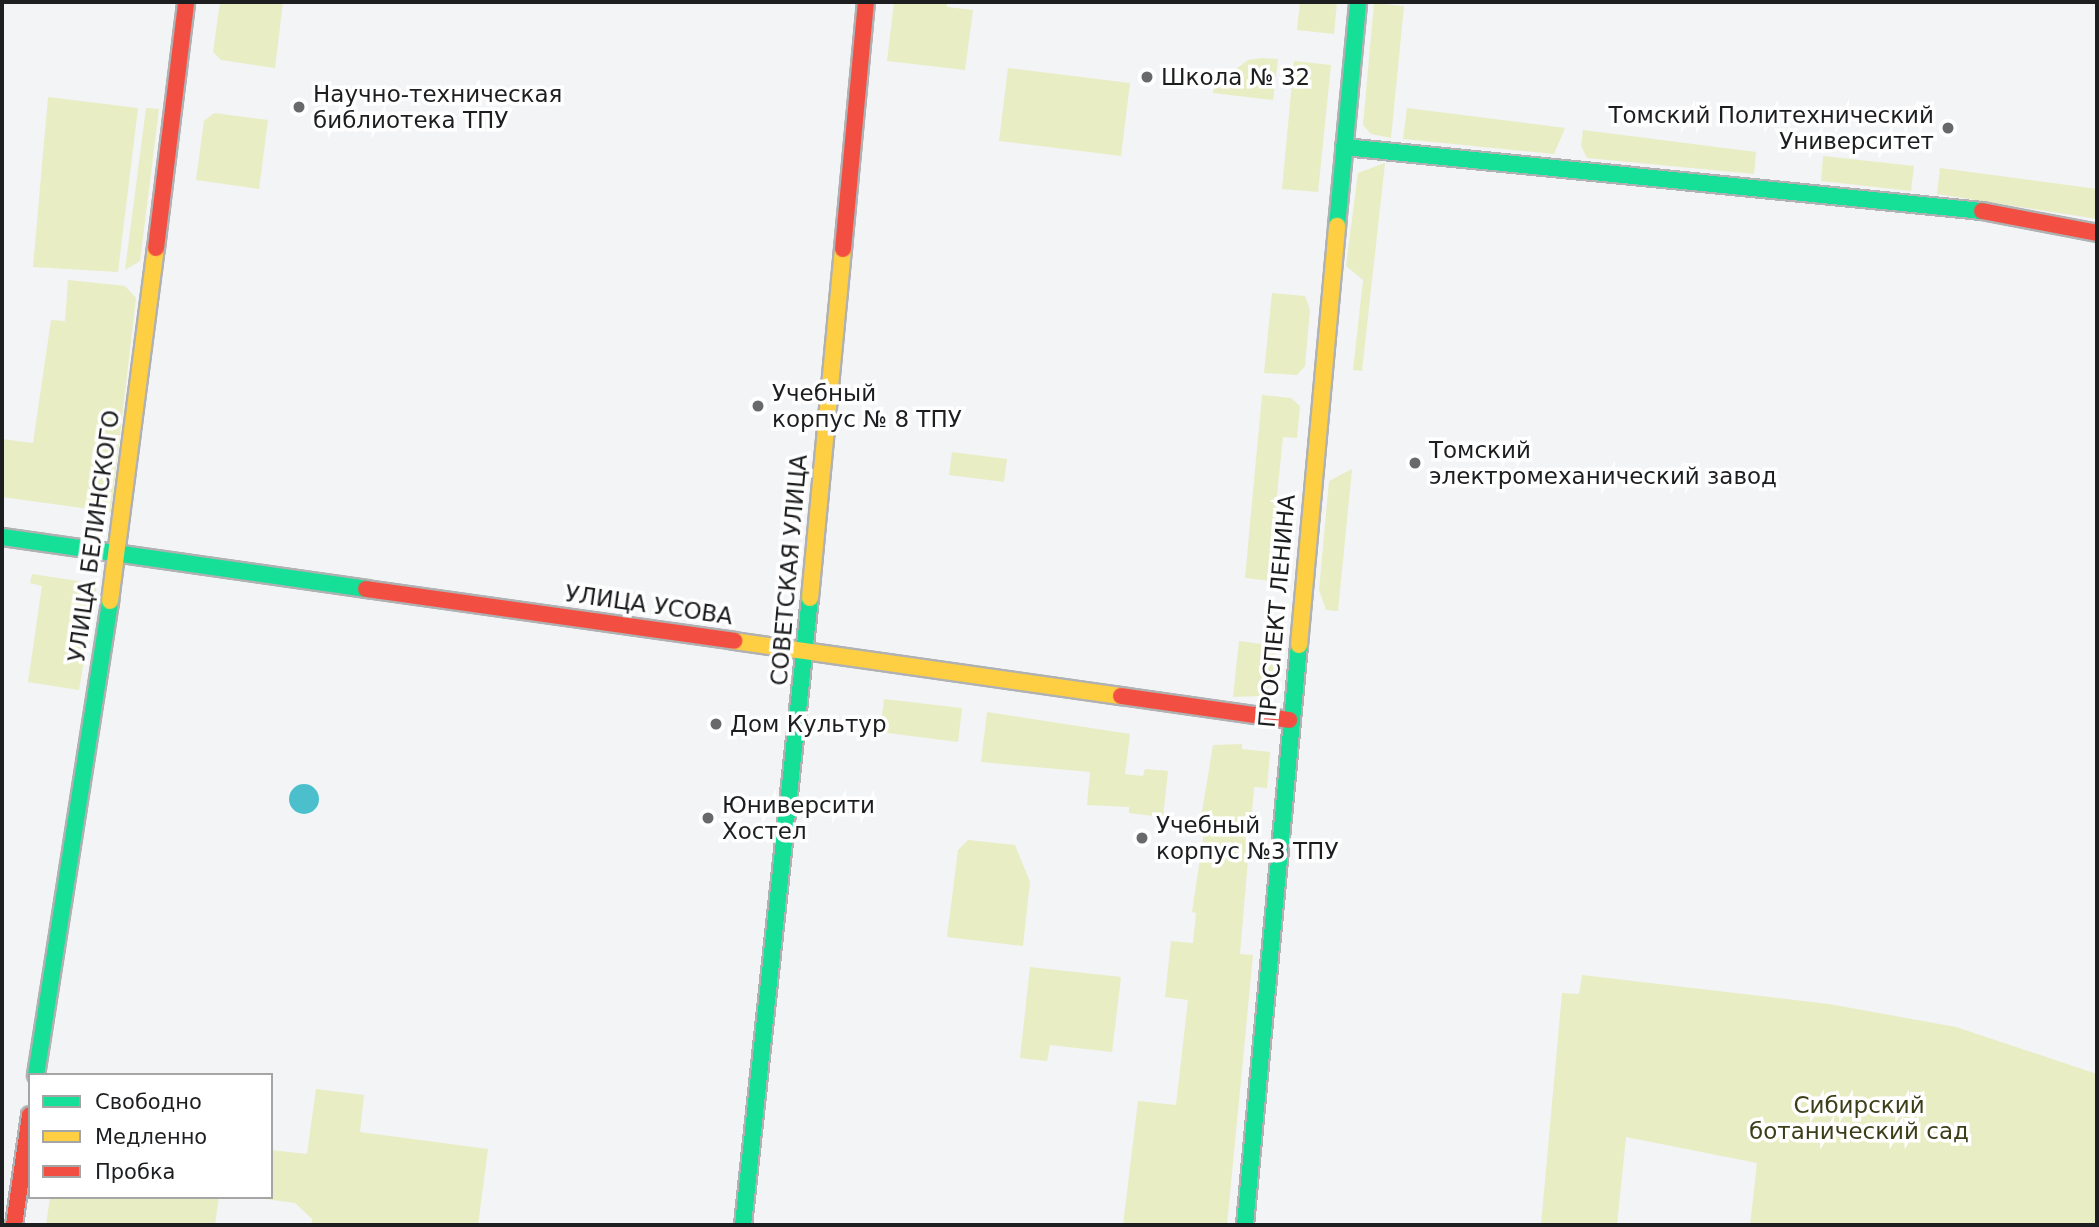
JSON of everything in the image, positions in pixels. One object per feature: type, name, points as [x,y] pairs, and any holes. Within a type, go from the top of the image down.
[{"type":"street","name":"УЛИЦА БЕЛИНСКОГО","points":[[36,1073],[116,554],[186,2]]},
{"type":"street","name":"СОВЕТСКАЯ УЛИЦА","points":[[743,1225],[805,651],[866,2]]},
{"type":"street","name":"ПРОСПЕКТ ЛЕНИНА","points":[[1245,1225],[1289,720],[1358,2]]},
{"type":"street","points":[[1344,147],[1998,213],[2097,233]]},
{"type":"street","name":"УЛИЦА УСОВА","points":[[2,537],[1289,720]]},
{"type":"street","points":[[13,1225],[28,1128]]},
{"type":"green space","points":[[220,2],[283,2],[275,68],[221,60],[213,52]]},
{"type":"green space","points":[[894,2],[947,2],[947,7],[973,10],[965,70],[887,61]]},
{"type":"green space","points":[[1300,2],[1337,2],[1334,34],[1297,30]]},
{"type":"green space","points":[[1374,3],[1404,6],[1391,138],[1371,134],[1363,125]]},
{"type":"green space","points":[[1278,59],[1273,100],[1213,93],[1214,86],[1248,60]]},
{"type":"green space","points":[[1294,61],[1331,65],[1318,192],[1282,189]]},
{"type":"green space","points":[[1008,68],[1130,83],[1121,156],[999,141]]},
{"type":"green space","points":[[48,97],[138,108],[118,272],[33,267]]},
{"type":"green space","points":[[146,108],[159,109],[140,261],[125,270]]},
{"type":"green space","points":[[1407,108],[1565,128],[1554,154],[1403,139]]},
{"type":"green space","points":[[214,113],[268,120],[259,189],[196,180],[204,121]]},
{"type":"green space","points":[[1583,130],[1756,152],[1754,174],[1587,158],[1581,146]]},
{"type":"green space","points":[[1823,156],[1914,166],[1911,191],[1821,181]]},
{"type":"green space","points":[[1385,163],[1362,371],[1353,370],[1363,280],[1346,266],[1358,173]]},
{"type":"green space","points":[[1940,168],[2097,189],[2097,219],[1937,194]]},
{"type":"green space","points":[[68,280],[125,286],[136,298],[111,512],[2,497],[2,439],[33,443],[51,320],[65,321]]},
{"type":"green space","points":[[1272,293],[1305,296],[1310,310],[1305,366],[1297,375],[1264,373]]},
{"type":"green space","points":[[1262,395],[1291,398],[1300,406],[1297,438],[1283,437],[1270,561],[1284,563],[1282,582],[1245,578]]},
{"type":"green space","points":[[952,452],[1007,459],[1004,482],[949,475]]},
{"type":"green space","points":[[1352,469],[1338,611],[1326,610],[1319,590],[1329,481]]},
{"type":"green space","points":[[32,574],[97,584],[79,690],[28,682],[42,586],[30,583]]},
{"type":"green space","points":[[1239,641],[1276,646],[1271,685],[1260,696],[1233,697]]},
{"type":"green space","points":[[884,699],[962,708],[958,742],[880,732]]},
{"type":"green space","points":[[987,712],[1130,734],[1125,774],[1143,776],[1145,769],[1168,771],[1163,817],[1129,813],[1129,807],[1087,805],[1090,772],[981,762]]},
{"type":"green space","points":[[1242,744],[1242,749],[1270,752],[1267,788],[1254,787],[1240,954],[1253,955],[1227,1225],[1123,1225],[1138,1101],[1176,1105],[1188,1000],[1165,997],[1171,941],[1193,943],[1196,913],[1192,912],[1205,825],[1200,824],[1213,745]]},
{"type":"green space","points":[[968,840],[1015,845],[1030,882],[1023,946],[947,937],[958,850]]},
{"type":"green space","points":[[1030,967],[1121,977],[1112,1052],[1050,1045],[1047,1061],[1020,1058]]},
{"type":"green space","name":"Сибирский ботанический сад","points":[[1582,975],[1829,1004],[1956,1027],[2097,1074],[2097,1225],[1750,1225],[1757,1163],[1626,1137],[1617,1225],[1541,1225],[1562,993],[1579,994]]},
{"type":"green space","points":[[316,1089],[364,1095],[360,1132],[488,1149],[478,1225],[312,1225],[312,1219],[295,1203],[266,1199],[273,1199],[273,1150],[307,1154]]},
{"type":"green space","points":[[50,1199],[219,1199],[215,1225],[46,1225]]},
{"type":"water","points":[[304,784],[315,788],[319,799],[315,810],[304,814],[293,810],[289,799],[293,788]]},
{"type":"traffic: fast","points":[[1337,226],[1358,2]]},
{"type":"traffic: fast","points":[[1344,147],[1982,211]]},
{"type":"traffic: fast","points":[[2,537],[366,589]]},
{"type":"traffic: fast","points":[[743,1225],[810,598]]},
{"type":"traffic: fast","points":[[36,1073],[110,601]]},
{"type":"traffic: fast","points":[[1245,1225],[1299,645]]},
{"type":"traffic: slow","points":[[1299,645],[1337,226]]},
{"type":"traffic: slow","points":[[110,601],[156,248]]},
{"type":"traffic: slow","points":[[810,598],[843,249]]},
{"type":"traffic: slow","points":[[734,641],[1121,696]]},
{"type":"traffic: jam","points":[[156,248],[186,2]]},
{"type":"traffic: jam","points":[[843,249],[866,2]]},
{"type":"traffic: jam","points":[[1982,211],[2097,233]]},
{"type":"traffic: jam","points":[[366,589],[734,641]]},
{"type":"traffic: jam","points":[[1121,696],[1289,720]]},
{"type":"traffic: jam","points":[[14,1225],[28,1129]]},
{"type":"place","name":"Школа № 32","points":[[1147,77]]},
{"type":"place","name":"Научно-техническая библиотека ТПУ","points":[[299,107]]},
{"type":"place","name":"Томский Политехнический Университет","points":[[1948,128]]},
{"type":"place","name":"Учебный корпус № 8 ТПУ","points":[[758,406]]},
{"type":"place","name":"Томский электромеханический завод","points":[[1415,463]]},
{"type":"place","name":"Дом Культур","points":[[716,724]]},
{"type":"place","name":"Юниверсити Хостел","points":[[708,818]]},
{"type":"place","name":"Учебный корпус №3 ТПУ","points":[[1142,838]]}]
